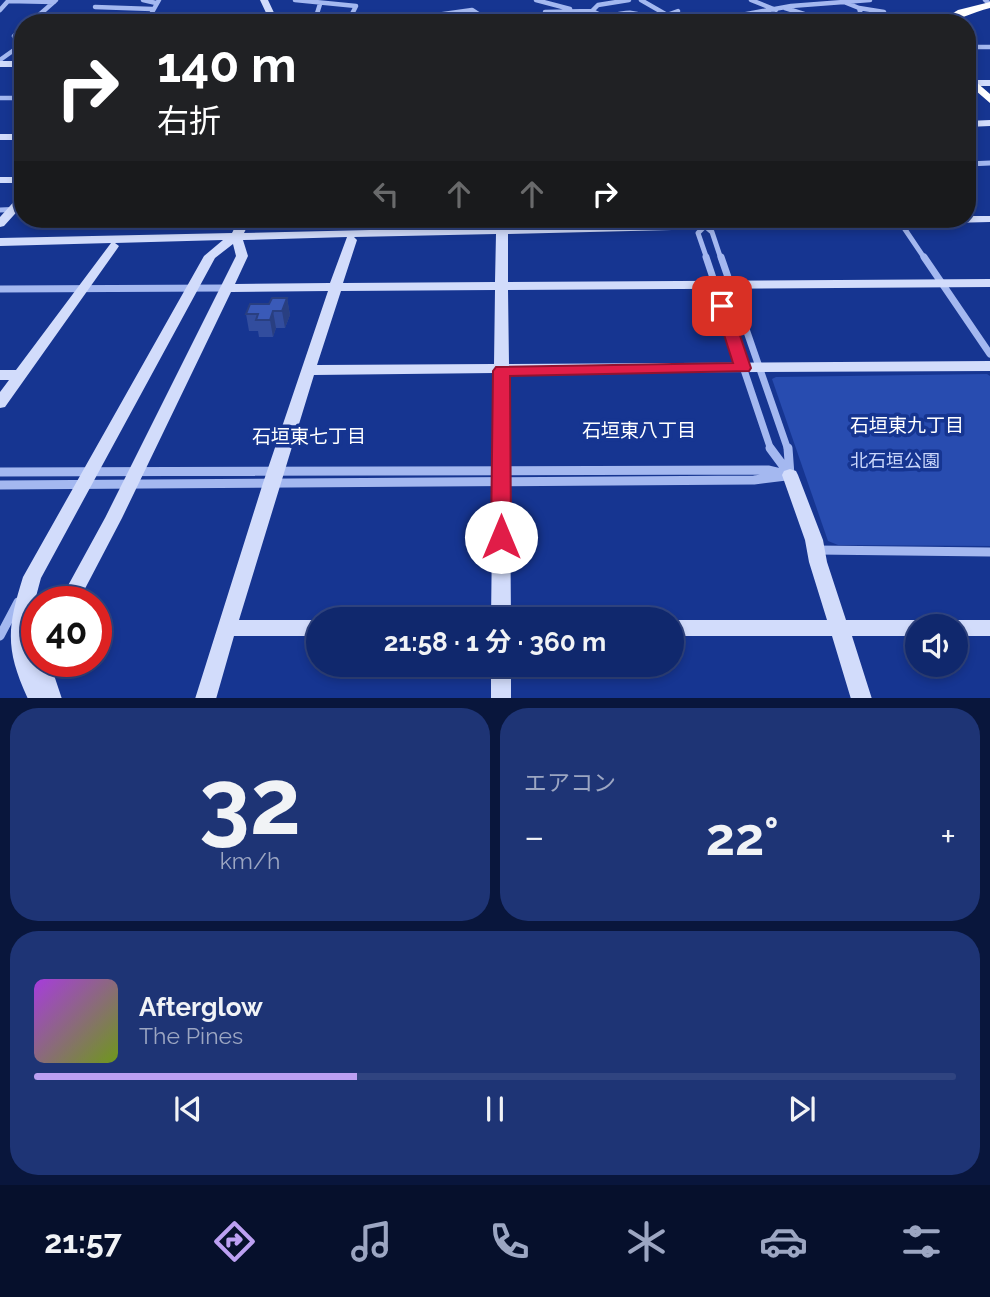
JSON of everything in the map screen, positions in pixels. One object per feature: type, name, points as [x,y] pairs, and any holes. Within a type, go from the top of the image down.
[{"type":"highway","points":[[966,14],[990,5]]},
{"type":"highway","points":[[979,84],[990,100]]},
{"type":"street","points":[[143,0],[158,1]]},
{"type":"street","points":[[295,0],[356,6],[352,14]]},
{"type":"street","points":[[536,0],[577,11]]},
{"type":"street","points":[[592,11],[598,5],[629,0]]},
{"type":"street","points":[[641,0],[665,14]]},
{"type":"street","points":[[751,0],[777,10]]},
{"type":"street","points":[[753,14],[785,8],[870,0]]},
{"type":"street","points":[[985,0],[990,5]]},
{"type":"street","points":[[0,10],[9,1],[55,1]]},
{"type":"street","points":[[40,14],[55,1]]},
{"type":"street","points":[[150,14],[158,1]]},
{"type":"street","points":[[844,2],[859,8],[884,12]]},
{"type":"street","points":[[317,14],[320,4]]},
{"type":"street","points":[[95,7],[152,9]]},
{"type":"street","points":[[785,8],[804,14]]},
{"type":"street","points":[[859,8],[861,14]]},
{"type":"street","points":[[444,14],[472,10],[478,14]]},
{"type":"street","points":[[619,14],[637,10],[646,14]]},
{"type":"street","points":[[545,12],[592,11],[598,14]]},
{"type":"street","points":[[670,14],[678,11]]},
{"type":"street","points":[[0,62],[14,51]]},
{"type":"street","points":[[0,224],[14,212]]},
{"type":"street","points":[[0,636],[210,256],[234,241],[240,228]]},
{"type":"street","points":[[0,248],[113,246],[502,229],[603,228]]},
{"type":"street","points":[[704,228],[716,285],[772,453],[790,475]]},
{"type":"street","points":[[704,228],[730,285],[790,454],[790,475],[862,698]]},
{"type":"street","points":[[904,228],[990,355]]},
{"type":"street","points":[[0,242],[351,240],[502,229]]},
{"type":"street","points":[[501,607],[502,229]]},
{"type":"street","points":[[205,698],[307,370],[351,240]]},
{"type":"street","points":[[76,586],[242,256],[234,241]]},
{"type":"street","points":[[0,403],[113,246]]},
{"type":"street","points":[[0,289],[990,283]]},
{"type":"street","points":[[307,370],[501,371],[990,366]]},
{"type":"street","points":[[0,375],[21,375]]},
{"type":"street","points":[[0,472],[88,478],[501,475],[754,480],[790,475]]},
{"type":"street","points":[[0,485],[88,478],[132,478]]},
{"type":"street","points":[[816,550],[990,552]]},
{"type":"street","points":[[32,577],[19,617],[19,650],[39,698]]},
{"type":"street","points":[[227,628],[306,628]]},
{"type":"street","points":[[684,628],[905,628]]},
{"type":"street","points":[[968,628],[990,628]]},
{"type":"street","points":[[45,677],[52,698]]},
{"type":"street","points":[[501,677],[501,698]]},
{"type":"green space","name":"北石垣公園","points":[[990,376],[990,546],[838,545],[828,541],[772,379]]},
{"type":"building","points":[[272,298],[287,298],[282,311],[273,311],[270,320],[256,320],[258,314],[246,314],[250,304],[269,304]]},
{"type":"district","name":"石垣東九丁目","points":[[907,425]]},
{"type":"district","name":"石垣東八丁目","points":[[639,430]]},
{"type":"district","name":"石垣東七丁目","points":[[309,436]]},
{"type":"route","points":[[501,537],[501,371],[743,368],[722,306]]}]
